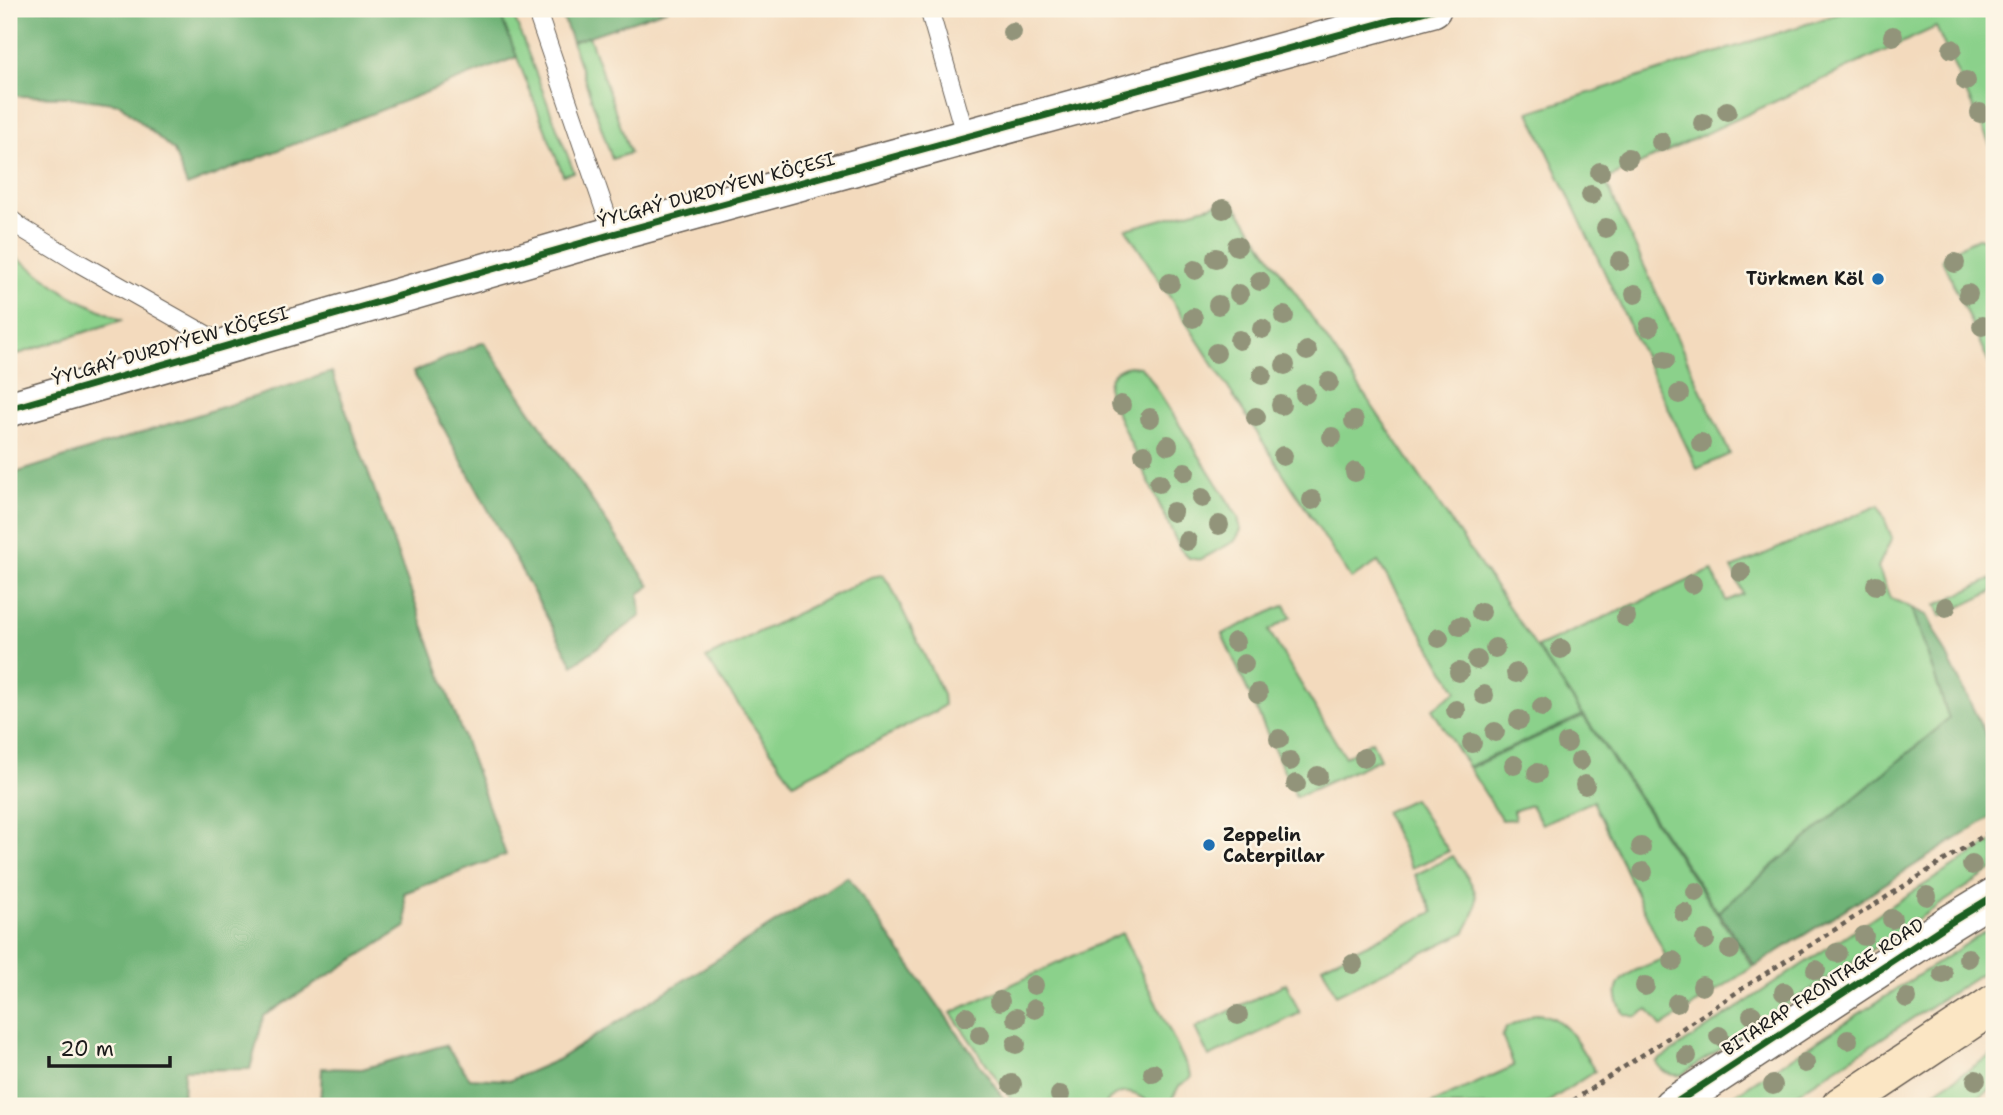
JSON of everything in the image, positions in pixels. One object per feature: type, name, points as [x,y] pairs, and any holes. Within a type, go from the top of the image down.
[{"type":"main road","points":[[1841,1106],[1994,1004]]},
{"type":"street","name":"ÝYLGAÝ DURDYÝEW KÖÇESI","points":[[9,409],[613,234],[1433,9]]},
{"type":"street","name":"BITARAP FRONTAGE ROAD","points":[[1671,1106],[1994,896]]},
{"type":"lane","points":[[536,9],[613,234]]},
{"type":"lane","points":[[929,9],[965,138]]},
{"type":"lane","points":[[9,218],[68,256],[226,346]]},
{"type":"path","points":[[1565,1106],[1760,978],[1994,830]]},
{"type":"green space","points":[[9,9],[498,9],[517,57],[187,186],[174,151],[120,104],[68,97],[18,96],[9,91]]},
{"type":"green space","points":[[498,9],[511,9],[574,172],[563,175]]},
{"type":"green space","points":[[560,9],[668,9],[572,42]]},
{"type":"green space","points":[[1854,9],[1994,9],[1994,153],[1936,27],[1605,180],[1730,454],[1697,469],[1529,112]]},
{"type":"green space","points":[[589,36],[630,153],[612,159],[572,42]]},
{"type":"green space","points":[[1232,200],[1583,715],[1468,767],[1432,709],[1457,691],[1378,562],[1351,579],[1126,229]]},
{"type":"green space","points":[[1978,238],[1989,238],[1994,249],[1994,374],[1942,259],[1948,252]]},
{"type":"green space","points":[[9,252],[69,295],[122,320],[9,357]]},
{"type":"green space","points":[[484,342],[650,586],[639,594],[641,616],[573,665],[413,372]]},
{"type":"green space","points":[[1129,366],[1140,367],[1148,375],[1238,517],[1241,530],[1235,541],[1200,560],[1189,558],[1180,549],[1109,397],[1111,377],[1118,370]]},
{"type":"green space","points":[[332,372],[506,855],[404,893],[407,926],[264,1016],[250,1069],[184,1070],[183,1106],[9,1106],[9,475]]},
{"type":"green space","points":[[1879,505],[1892,538],[1878,567],[1890,598],[1912,608],[1949,719],[1718,912],[1537,647],[1712,570],[1726,601],[1743,594],[1732,568]]},
{"type":"green space","points":[[882,575],[890,584],[943,694],[944,705],[793,783],[706,658],[871,577]]},
{"type":"green space","points":[[1992,579],[1994,591],[1941,616],[1936,605]]},
{"type":"green space","points":[[1285,605],[1291,617],[1269,631],[1345,757],[1372,741],[1380,759],[1296,797],[1222,634]]},
{"type":"green space","points":[[1912,608],[1927,615],[1988,739],[1994,736],[1994,815],[1755,966],[1718,912],[1949,719]]},
{"type":"green space","points":[[1583,716],[1753,967],[1661,1027],[1648,1009],[1636,1017],[1624,1014],[1618,1001],[1617,991],[1626,976],[1666,957],[1593,801],[1542,824],[1531,805],[1513,811],[1515,819],[1502,820],[1469,768]]},
{"type":"green space","points":[[1413,799],[1449,851],[1412,868],[1385,812]]},
{"type":"green space","points":[[1994,841],[1994,869],[1681,1075],[1666,1073],[1656,1062],[1884,910]]},
{"type":"green space","points":[[1453,856],[1475,893],[1475,910],[1464,933],[1336,995],[1322,966],[1433,912],[1415,875]]},
{"type":"green space","points":[[848,877],[1009,1106],[320,1106],[322,1068],[362,1069],[445,1045],[470,1078],[511,1080],[557,1060]]},
{"type":"green space","points":[[1994,926],[1994,965],[1778,1106],[1717,1106]]},
{"type":"green space","points":[[1122,933],[1192,1077],[1179,1086],[1170,1103],[1149,1103],[1137,1095],[1125,1092],[1114,1096],[1104,1106],[1016,1106],[951,1013]]},
{"type":"green space","points":[[1286,983],[1300,1013],[1209,1057],[1195,1028]]},
{"type":"green space","points":[[1536,1014],[1547,1016],[1564,1026],[1595,1071],[1542,1106],[1426,1106],[1514,1066],[1502,1036],[1506,1028]]},
{"type":"green space","points":[[1994,1053],[1994,1087],[1965,1106],[1913,1106]]},
{"type":"cycle path","points":[[9,409],[613,234],[1433,9]]},
{"type":"cycle path","points":[[1671,1106],[1994,896]]},
{"type":"place","name":"Türkmen Köl","points":[[1878,279]]},
{"type":"place","name":"Zeppelin Caterpillar","points":[[1209,845]]}]
